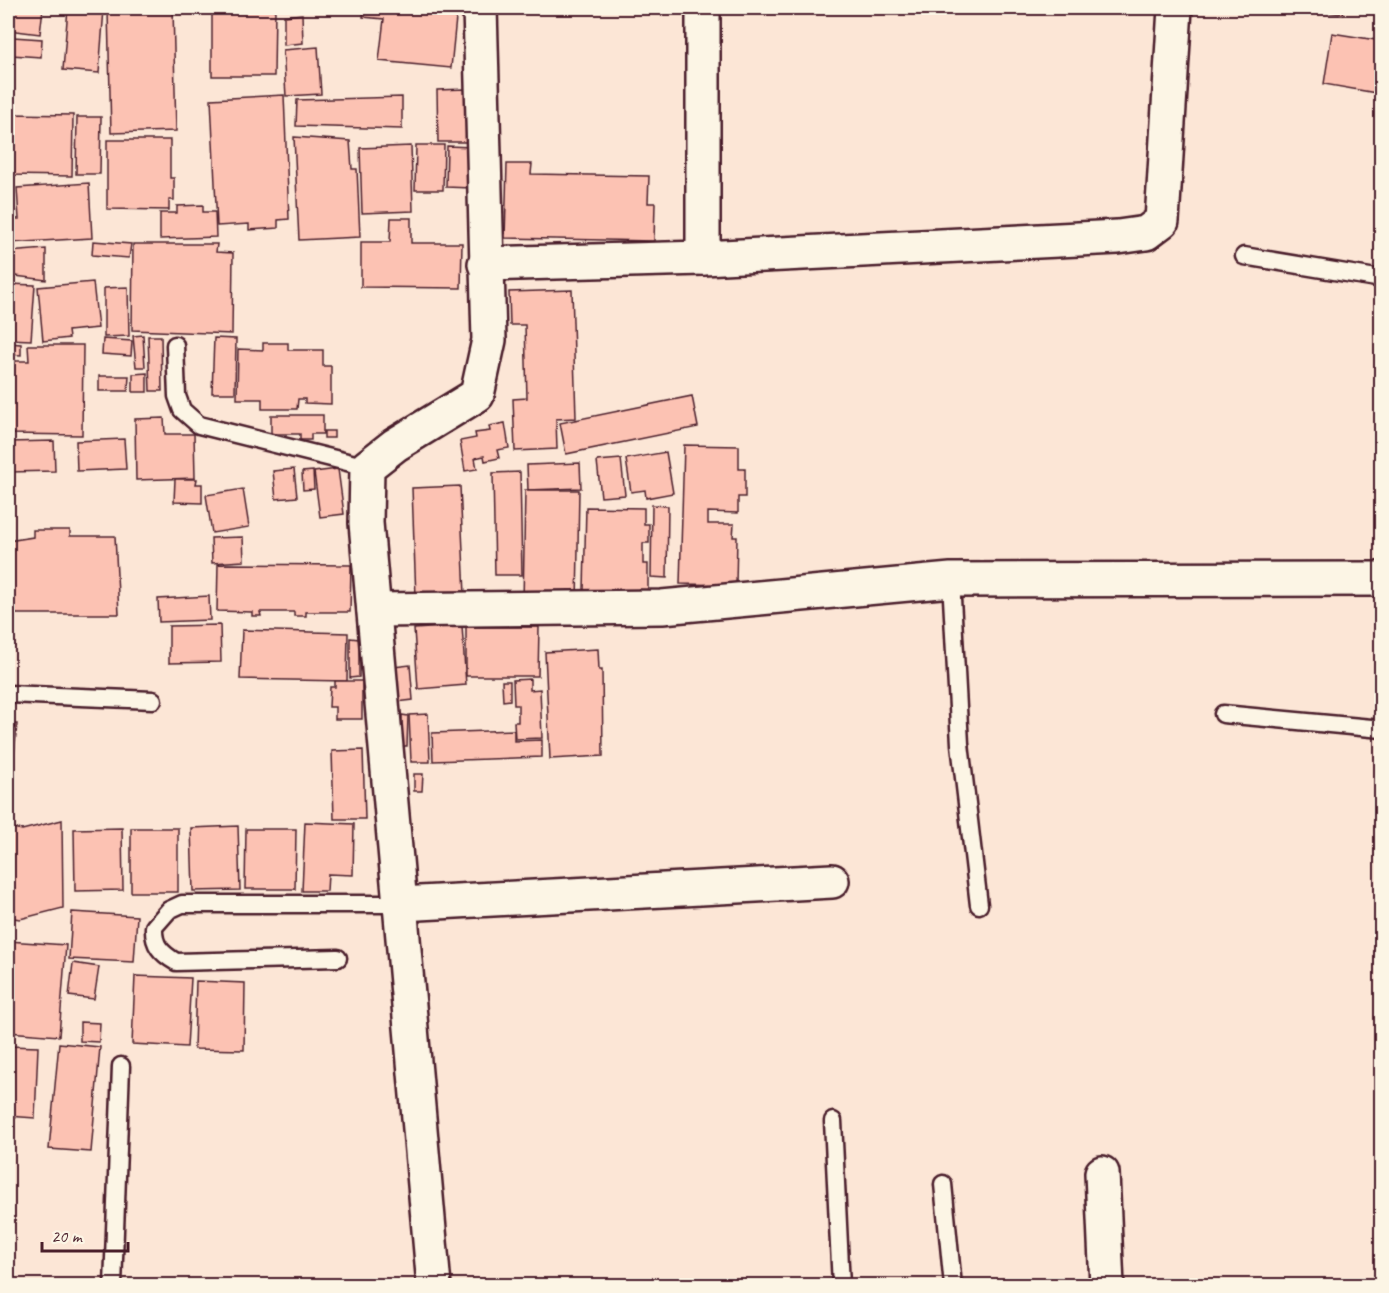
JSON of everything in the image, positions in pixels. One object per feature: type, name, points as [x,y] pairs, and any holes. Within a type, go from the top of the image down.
[{"type":"street","points":[[434,1286],[366,523],[367,467],[395,446],[477,395],[489,340],[485,264],[480,8]]},
{"type":"street","points":[[703,258],[704,8]]},
{"type":"street","points":[[485,264],[703,258],[1118,237],[1146,232],[1162,221],[1175,8]]},
{"type":"street","points":[[374,610],[662,607],[951,580],[1382,579]]},
{"type":"street","points":[[401,904],[832,881]]},
{"type":"street","points":[[1102,1173],[1107,1286]]},
{"type":"lane","points":[[1244,256],[1382,279]]},
{"type":"lane","points":[[176,345],[177,396],[182,410],[199,425],[367,467]]},
{"type":"lane","points":[[951,580],[960,744],[979,905]]},
{"type":"lane","points":[[8,694],[153,700]]},
{"type":"lane","points":[[1223,714],[1382,729]]},
{"type":"lane","points":[[338,958],[176,962],[158,947],[154,938],[154,927],[169,910],[182,904],[401,904]]},
{"type":"lane","points":[[113,1286],[121,1066]]},
{"type":"lane","points":[[832,1121],[841,1286]]},
{"type":"lane","points":[[943,1184],[953,1286]]},
{"type":"building","points":[[8,8],[43,8],[40,34],[8,30]]},
{"type":"building","points":[[68,8],[104,9],[99,73],[63,70]]},
{"type":"building","points":[[212,8],[275,8],[274,76],[212,76]]},
{"type":"building","points":[[364,8],[457,8],[451,68],[379,61],[384,19],[363,17]]},
{"type":"building","points":[[1316,8],[1344,8],[1343,14],[1316,11]]},
{"type":"building","points":[[173,9],[176,131],[111,133],[108,11]]},
{"type":"building","points":[[302,14],[303,43],[284,45],[284,16]]},
{"type":"building","points":[[1332,33],[1382,41],[1382,94],[1324,84]]},
{"type":"building","points":[[13,37],[42,39],[41,57],[11,55]]},
{"type":"building","points":[[318,47],[321,94],[286,96],[283,50]]},
{"type":"building","points":[[466,89],[467,142],[438,142],[437,90]]},
{"type":"building","points":[[284,95],[289,219],[278,220],[278,228],[249,230],[249,224],[217,226],[211,99]]},
{"type":"building","points":[[402,97],[402,129],[296,126],[297,100]]},
{"type":"building","points":[[8,114],[73,115],[72,176],[8,175]]},
{"type":"building","points":[[77,117],[101,117],[100,174],[76,174]]},
{"type":"building","points":[[294,137],[350,141],[352,169],[357,169],[360,237],[299,240]]},
{"type":"building","points":[[107,140],[170,140],[170,178],[174,178],[174,200],[169,200],[169,210],[107,209]]},
{"type":"building","points":[[416,145],[444,145],[443,190],[415,190]]},
{"type":"building","points":[[411,146],[413,211],[362,213],[360,148]]},
{"type":"building","points":[[447,146],[472,147],[471,188],[446,187]]},
{"type":"building","points":[[507,164],[532,164],[531,174],[649,176],[648,203],[655,203],[654,241],[505,238]]},
{"type":"building","points":[[89,183],[92,238],[8,243],[8,219],[19,219],[17,188]]},
{"type":"building","points":[[203,205],[203,212],[215,212],[216,237],[160,239],[160,213],[177,213],[177,206]]},
{"type":"building","points":[[391,218],[411,218],[411,243],[462,243],[461,288],[361,287],[361,242],[390,242]]},
{"type":"building","points":[[93,241],[131,244],[129,258],[92,255]]},
{"type":"building","points":[[133,244],[217,244],[216,252],[233,253],[232,334],[132,330]]},
{"type":"building","points":[[46,249],[46,280],[8,275],[8,252]]},
{"type":"building","points":[[93,282],[98,328],[68,331],[69,338],[43,341],[38,287]]},
{"type":"building","points":[[8,284],[35,285],[31,340],[8,339]]},
{"type":"building","points":[[128,287],[129,336],[104,337],[104,288]]},
{"type":"building","points":[[572,290],[576,418],[556,419],[557,449],[515,451],[513,399],[527,398],[525,325],[510,325],[509,292]]},
{"type":"building","points":[[143,335],[145,367],[136,367],[133,336]]},
{"type":"building","points":[[148,336],[161,336],[162,391],[150,391]]},
{"type":"building","points":[[214,338],[236,339],[235,393],[212,393]]},
{"type":"building","points":[[103,339],[132,341],[131,356],[102,354]]},
{"type":"building","points":[[8,343],[21,344],[21,355],[8,354]]},
{"type":"building","points":[[263,343],[288,343],[288,350],[323,350],[323,366],[331,366],[331,404],[305,403],[305,399],[298,399],[297,409],[262,409],[262,399],[237,399],[238,349],[263,350]]},
{"type":"building","points":[[28,345],[83,345],[82,435],[8,434],[8,361],[29,361]]},
{"type":"building","points":[[147,373],[147,392],[133,392],[133,374]]},
{"type":"building","points":[[99,376],[129,376],[128,391],[99,391]]},
{"type":"building","points":[[692,396],[698,427],[566,454],[560,423]]},
{"type":"building","points":[[271,415],[323,415],[323,434],[311,434],[311,440],[300,440],[300,434],[271,434]]},
{"type":"building","points":[[164,418],[165,434],[194,434],[195,478],[136,480],[135,419]]},
{"type":"building","points":[[505,423],[509,448],[497,450],[499,458],[485,461],[484,456],[475,458],[477,469],[465,471],[460,441],[476,438],[475,433],[490,431],[489,426]]},
{"type":"building","points":[[324,431],[334,431],[334,438],[324,438]]},
{"type":"building","points":[[124,439],[126,469],[77,471],[76,441]]},
{"type":"building","points":[[54,441],[55,471],[8,472],[8,442]]},
{"type":"building","points":[[684,445],[739,446],[739,469],[745,469],[745,497],[738,497],[738,513],[708,512],[708,524],[734,524],[733,537],[737,537],[736,585],[680,584]]},
{"type":"building","points":[[666,452],[673,493],[646,498],[645,490],[631,492],[626,459]]},
{"type":"building","points":[[621,459],[625,495],[601,497],[597,461]]},
{"type":"building","points":[[580,463],[581,488],[528,490],[527,465]]},
{"type":"building","points":[[294,469],[297,497],[276,499],[273,471]]},
{"type":"building","points":[[338,469],[344,514],[320,517],[314,472]]},
{"type":"building","points":[[313,471],[314,489],[303,490],[302,472]]},
{"type":"building","points":[[520,472],[522,575],[495,575],[493,473]]},
{"type":"building","points":[[175,479],[197,479],[196,484],[202,484],[202,503],[174,502]]},
{"type":"building","points":[[460,486],[465,595],[416,598],[412,488]]},
{"type":"building","points":[[243,489],[249,527],[212,533],[206,495]]},
{"type":"building","points":[[525,490],[579,490],[577,604],[523,604]]},
{"type":"building","points":[[652,505],[668,506],[667,578],[651,577]]},
{"type":"building","points":[[586,507],[644,508],[644,524],[649,524],[649,543],[643,543],[643,564],[648,564],[648,591],[584,590]]},
{"type":"building","points":[[33,530],[70,530],[70,536],[115,536],[119,614],[8,614],[8,541],[33,537]]},
{"type":"building","points":[[243,537],[244,561],[212,563],[211,538]]},
{"type":"building","points":[[218,564],[351,565],[350,612],[306,612],[306,616],[294,616],[294,612],[260,612],[261,616],[252,616],[252,612],[217,611]]},
{"type":"building","points":[[209,596],[210,620],[159,622],[158,599]]},
{"type":"building","points":[[220,625],[221,662],[169,663],[169,626]]},
{"type":"building","points":[[462,626],[466,685],[418,689],[414,629]]},
{"type":"building","points":[[466,627],[539,627],[538,676],[466,676]]},
{"type":"building","points":[[242,630],[348,633],[347,681],[240,679]]},
{"type":"building","points":[[350,638],[359,639],[359,677],[350,678]]},
{"type":"building","points":[[598,649],[599,670],[602,670],[603,756],[550,759],[545,652]]},
{"type":"building","points":[[410,665],[413,700],[397,702],[394,667]]},
{"type":"building","points":[[530,679],[530,690],[540,689],[542,738],[515,739],[514,722],[518,722],[518,705],[514,705],[513,680]]},
{"type":"building","points":[[335,681],[362,681],[362,719],[335,719],[335,707],[329,707],[330,687],[335,687]]},
{"type":"building","points":[[502,681],[510,681],[510,700],[503,701]]},
{"type":"building","points":[[428,714],[430,762],[411,762],[409,715]]},
{"type":"building","points":[[402,715],[408,716],[407,746],[401,746]]},
{"type":"building","points":[[8,724],[17,724],[12,775],[8,775]]},
{"type":"building","points":[[514,730],[514,741],[542,740],[542,757],[433,761],[432,733]]},
{"type":"building","points":[[363,750],[365,819],[334,819],[332,751]]},
{"type":"building","points":[[414,774],[423,774],[422,791],[414,791]]},
{"type":"building","points":[[62,820],[63,908],[20,919],[8,917],[8,827],[22,830]]},
{"type":"building","points":[[305,822],[354,824],[353,875],[328,874],[327,891],[302,891]]},
{"type":"building","points":[[238,826],[240,890],[193,891],[191,828]]},
{"type":"building","points":[[122,828],[123,890],[75,891],[74,829]]},
{"type":"building","points":[[131,828],[178,828],[178,892],[131,892]]},
{"type":"building","points":[[246,829],[296,829],[295,889],[245,889]]},
{"type":"building","points":[[72,912],[137,916],[134,962],[69,959]]},
{"type":"building","points":[[8,941],[66,945],[59,1036],[8,1032]]},
{"type":"building","points":[[73,963],[99,967],[94,999],[69,996]]},
{"type":"building","points":[[135,976],[191,978],[187,1047],[132,1044]]},
{"type":"building","points":[[196,981],[245,983],[244,1050],[194,1049]]},
{"type":"building","points":[[80,1022],[100,1023],[99,1042],[80,1041]]},
{"type":"building","points":[[59,1043],[100,1047],[91,1152],[49,1149]]},
{"type":"building","points":[[8,1046],[38,1047],[35,1118],[8,1116]]}]
